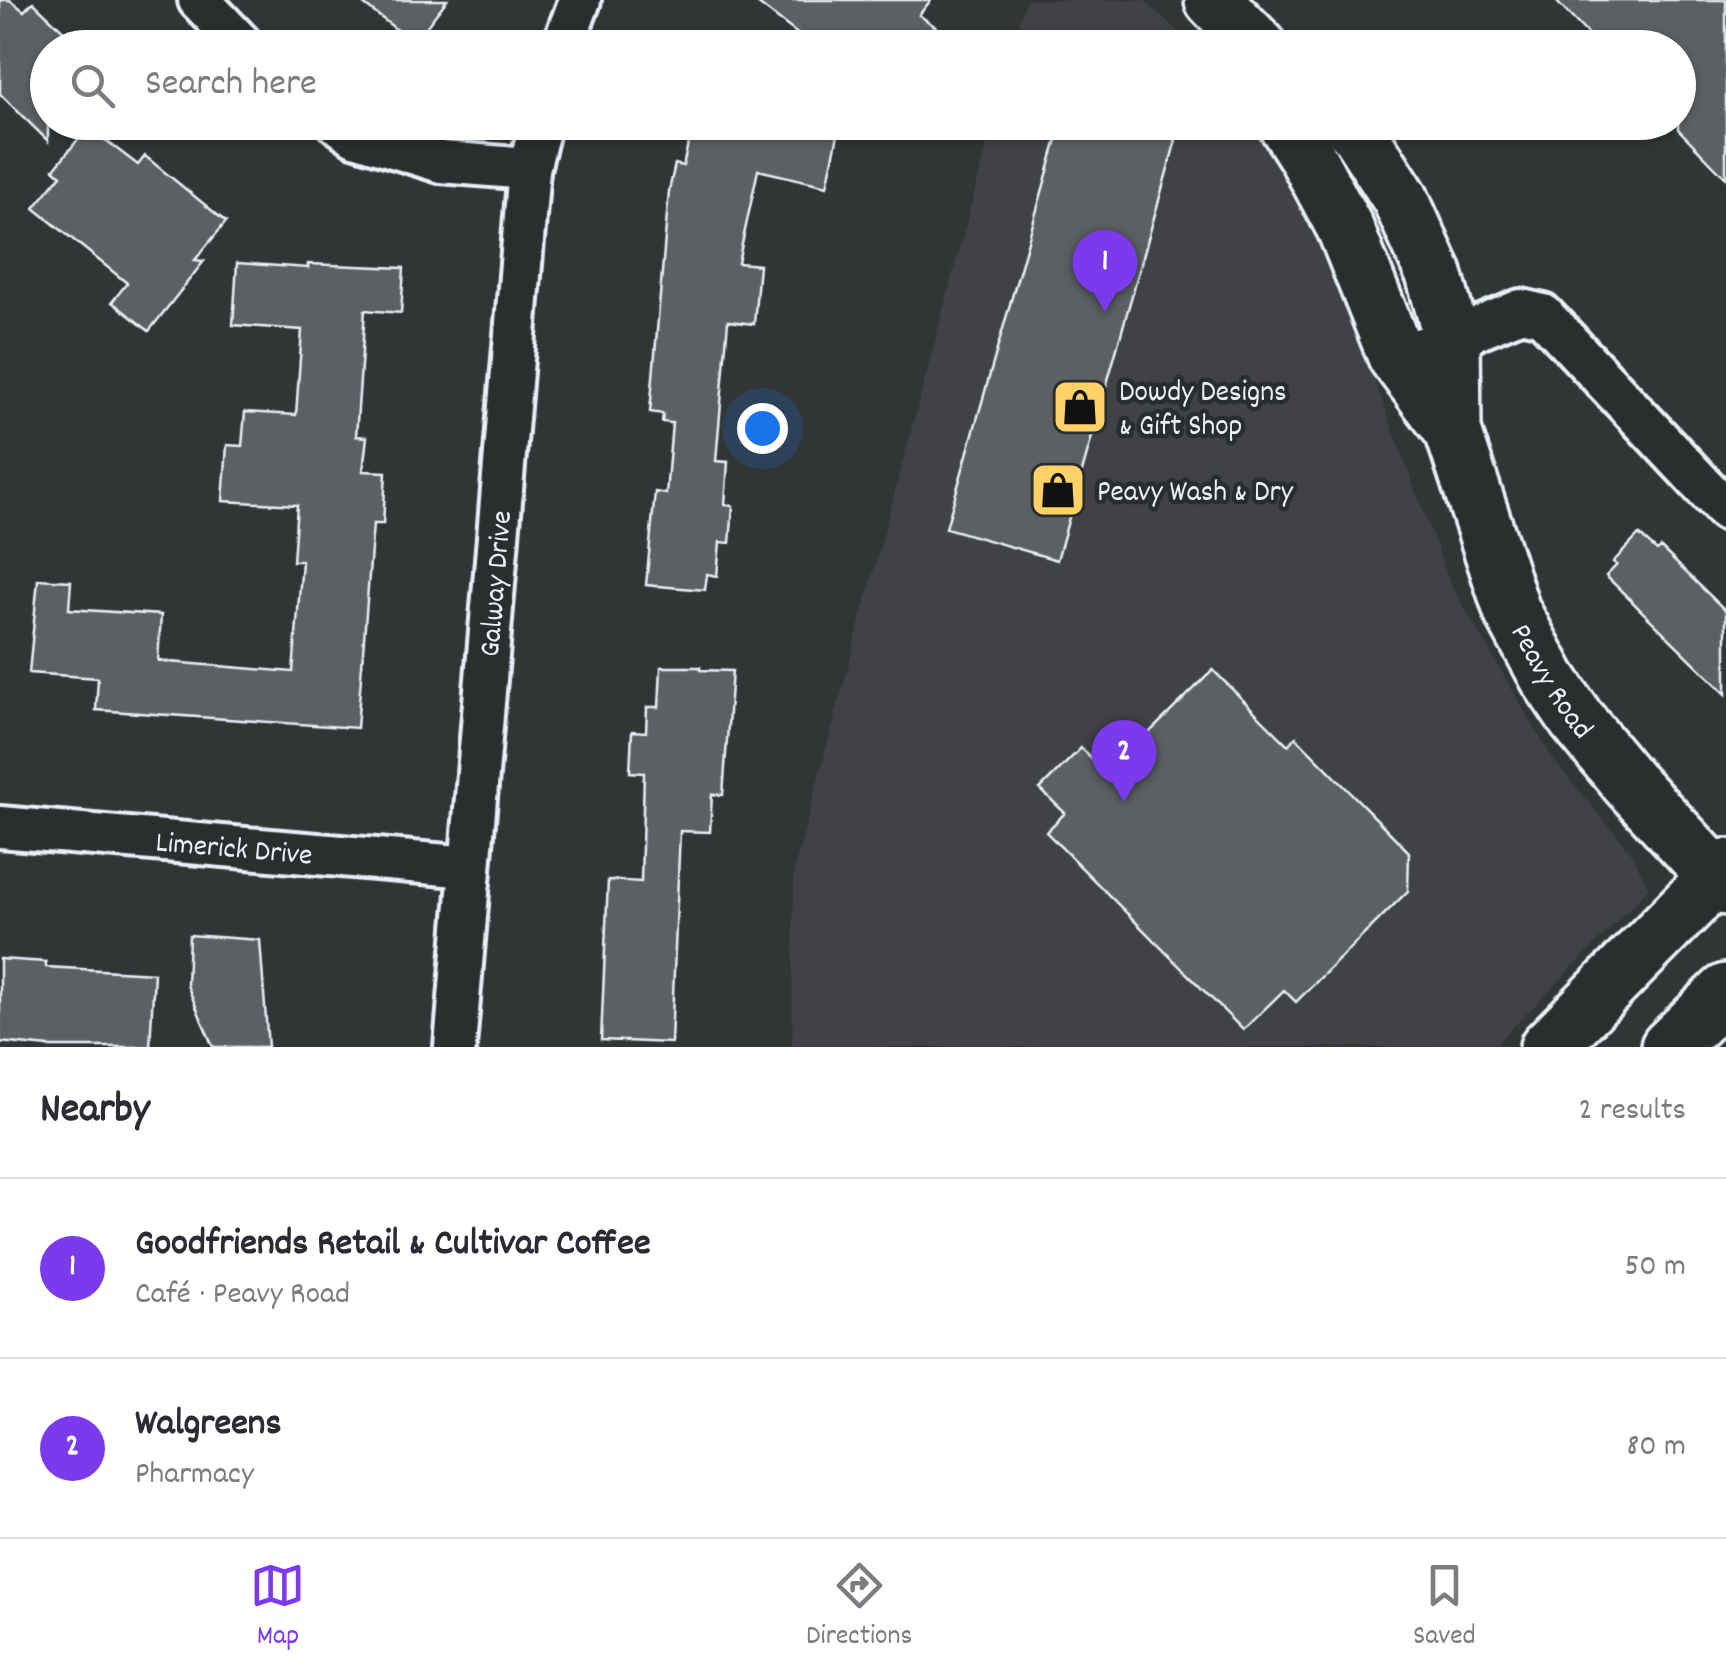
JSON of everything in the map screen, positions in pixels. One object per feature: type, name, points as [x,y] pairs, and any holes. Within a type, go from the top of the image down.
[{"type":"street","points":[[199,0],[227,30]]},
{"type":"street","points":[[569,30],[580,0]]},
{"type":"street","points":[[1213,0],[1241,30]]},
{"type":"street","points":[[374,140],[442,162],[529,169]]},
{"type":"street","name":"Galway Drive","points":[[455,1047],[529,169],[536,140]]},
{"type":"street","name":"Peavy Road","points":[[1296,140],[1346,228],[1396,356],[1453,431]]},
{"type":"street","name":"Peavy Road","points":[[1362,140],[1400,198],[1434,274],[1452,339],[1453,431],[1512,611],[1576,720],[1629,783],[1723,877]]},
{"type":"street","points":[[1396,356],[1452,339],[1521,310],[1543,314],[1726,510]]},
{"type":"street","name":"Limerick Drive","points":[[0,826],[470,868]]},
{"type":"street","points":[[1548,1047],[1723,877]]},
{"type":"street","points":[[1669,1047],[1726,992]]},
{"type":"shaded area","points":[[1025,0],[1144,0],[1176,30],[1017,30]]},
{"type":"shaded area","points":[[988,140],[1269,140],[1301,183],[1450,583],[1554,761],[1631,852],[1649,888],[1493,1047],[792,1047],[794,870]]},
{"type":"building","points":[[0,0],[10,0],[24,11],[33,2],[63,30],[30,30],[30,123],[0,94]]},
{"type":"building","points":[[358,0],[447,0],[424,30],[397,30]]},
{"type":"building","points":[[753,0],[931,0],[919,15],[936,27],[934,30],[792,30]]},
{"type":"building","points":[[1555,0],[1726,0],[1726,178],[1689,140],[1696,140],[1696,30],[1584,30]]},
{"type":"building","points":[[77,140],[105,140],[138,165],[145,156],[226,222],[195,260],[204,261],[149,331],[112,302],[127,283],[34,208],[61,175],[54,169]]},
{"type":"building","points":[[689,140],[837,140],[827,186],[758,170],[738,263],[759,265],[754,324],[728,321],[716,461],[728,462],[725,505],[733,506],[730,543],[720,542],[717,576],[707,574],[705,590],[646,585],[655,492],[666,494],[672,423],[662,422],[663,414],[650,412],[669,191],[675,164],[683,166]]},
{"type":"building","points":[[1057,140],[1176,140],[1057,560],[946,528]]},
{"type":"building","points":[[237,263],[404,268],[401,313],[365,310],[356,436],[367,437],[363,471],[386,472],[383,524],[373,524],[357,728],[96,710],[98,678],[29,673],[38,579],[71,581],[69,609],[161,615],[158,661],[293,672],[302,561],[293,561],[297,505],[223,501],[227,445],[242,446],[245,412],[296,415],[302,330],[233,325]]},
{"type":"building","points":[[1639,535],[1657,551],[1661,548],[1726,611],[1726,694],[1606,576],[1617,565],[1613,562]]},
{"type":"building","points":[[661,667],[732,671],[723,795],[712,794],[710,832],[680,831],[671,1043],[601,1040],[608,880],[641,882],[644,773],[630,772],[632,731],[646,732],[647,707],[659,707]]},
{"type":"building","points":[[1213,670],[1288,745],[1296,737],[1409,852],[1408,891],[1296,1002],[1284,990],[1243,1030],[1046,832],[1065,813],[1040,789],[1081,748],[1107,774]]},
{"type":"building","points":[[189,935],[260,940],[268,1047],[213,1047],[187,985]]},
{"type":"building","points":[[0,959],[46,962],[46,967],[154,973],[150,1047],[49,1047],[0,1042]]},
{"type":"place","name":"Goodfriends Retail & Cultivar Coffee","points":[[1105,312]]},
{"type":"place","name":"Dowdy Designs & Gift Shop","points":[[1080,407]]},
{"type":"place","name":"Peavy Wash & Dry","points":[[1058,490]]},
{"type":"place","name":"Walgreens","points":[[1124,802]]}]
